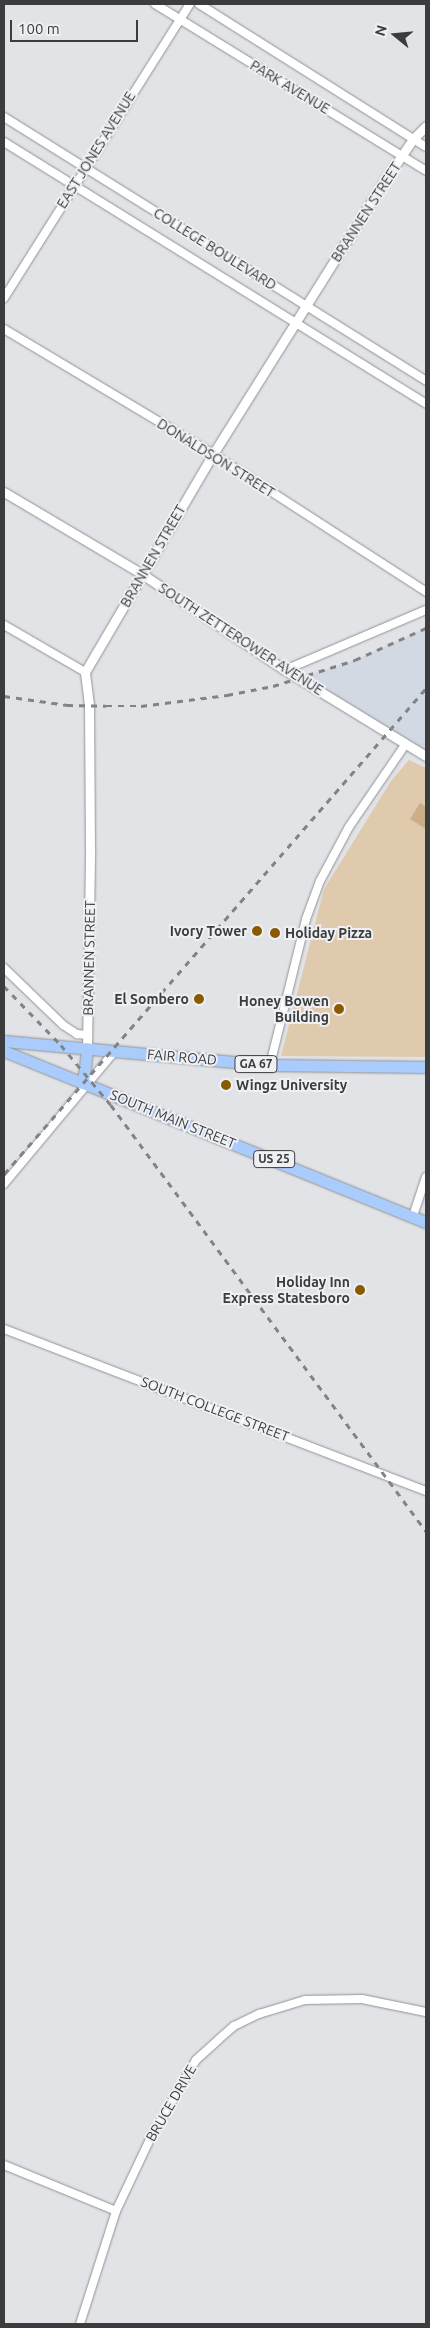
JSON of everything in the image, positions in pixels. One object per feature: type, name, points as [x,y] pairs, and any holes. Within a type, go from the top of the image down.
[{"type":"main road","name":"GA 67","points":[[4,1041],[87,1048]]},
{"type":"main road","name":"FAIR ROAD","points":[[87,1048],[270,1065],[426,1067]]},
{"type":"main road","points":[[85,1084],[87,1048]]},
{"type":"main road","name":"SOUTH MAIN STREET","points":[[4,1051],[426,1222]]},
{"type":"street","name":"PARK AVENUE","points":[[155,4],[426,170]]},
{"type":"street","name":"EAST JONES AVENUE","points":[[4,298],[190,4]]},
{"type":"street","name":"PARK AVENUE","points":[[199,4],[426,147]]},
{"type":"street","name":"COLLEGE BOULEVARD","points":[[4,117],[426,381]]},
{"type":"street","name":"BRANNEN STREET","points":[[87,1048],[90,802],[86,672],[213,454],[402,155],[413,139],[426,126]]},
{"type":"street","name":"COLLEGE BOULEVARD","points":[[4,142],[426,404]]},
{"type":"street","name":"DONALDSON STREET","points":[[4,329],[213,454],[426,592]]},
{"type":"street","name":"SOUTH ZETTEROWER AVENUE","points":[[4,492],[142,574],[285,670],[405,745],[426,756]]},
{"type":"street","points":[[285,670],[426,610]]},
{"type":"street","points":[[4,625],[86,672]]},
{"type":"street","points":[[270,1065],[306,918],[320,880],[349,827],[405,745]]},
{"type":"street","points":[[4,968],[63,1025],[77,1034],[88,1034]]},
{"type":"street","points":[[4,1184],[85,1084],[115,1052]]},
{"type":"street","points":[[413,1216],[426,1177]]},
{"type":"street","name":"SOUTH COLLEGE STREET","points":[[4,1329],[426,1491]]},
{"type":"street","name":"BRUCE DRIVE","points":[[80,2324],[116,2211],[180,2082],[196,2060],[234,2026],[287,2004],[333,1998],[362,1999],[426,2012]]},
{"type":"street","points":[[4,2165],[116,2211]]},
{"type":"shaded area","points":[[426,628],[426,756],[298,678],[355,660]]},
{"type":"shaded area","points":[[409,760],[426,768],[426,1057],[281,1056],[324,889],[391,781]]},
{"type":"shaded area","points":[[420,803],[426,807],[426,829],[410,819]]},
{"type":"railway","points":[[4,696],[67,705],[141,706],[227,695],[273,686],[355,660],[426,628]]},
{"type":"railway","points":[[4,1174],[426,688]]},
{"type":"railway","points":[[4,986],[61,1045],[111,1105],[426,1531]]},
{"type":"place","name":"Ivory Tower","points":[[257,931]]},
{"type":"place","name":"Holiday Pizza","points":[[275,933]]},
{"type":"place","name":"El Sombero","points":[[199,999]]},
{"type":"place","name":"Honey Bowen Building","points":[[339,1009]]},
{"type":"place","name":"Wingz University","points":[[226,1085]]},
{"type":"place","name":"Holiday Inn Express Statesboro","points":[[360,1290]]}]
